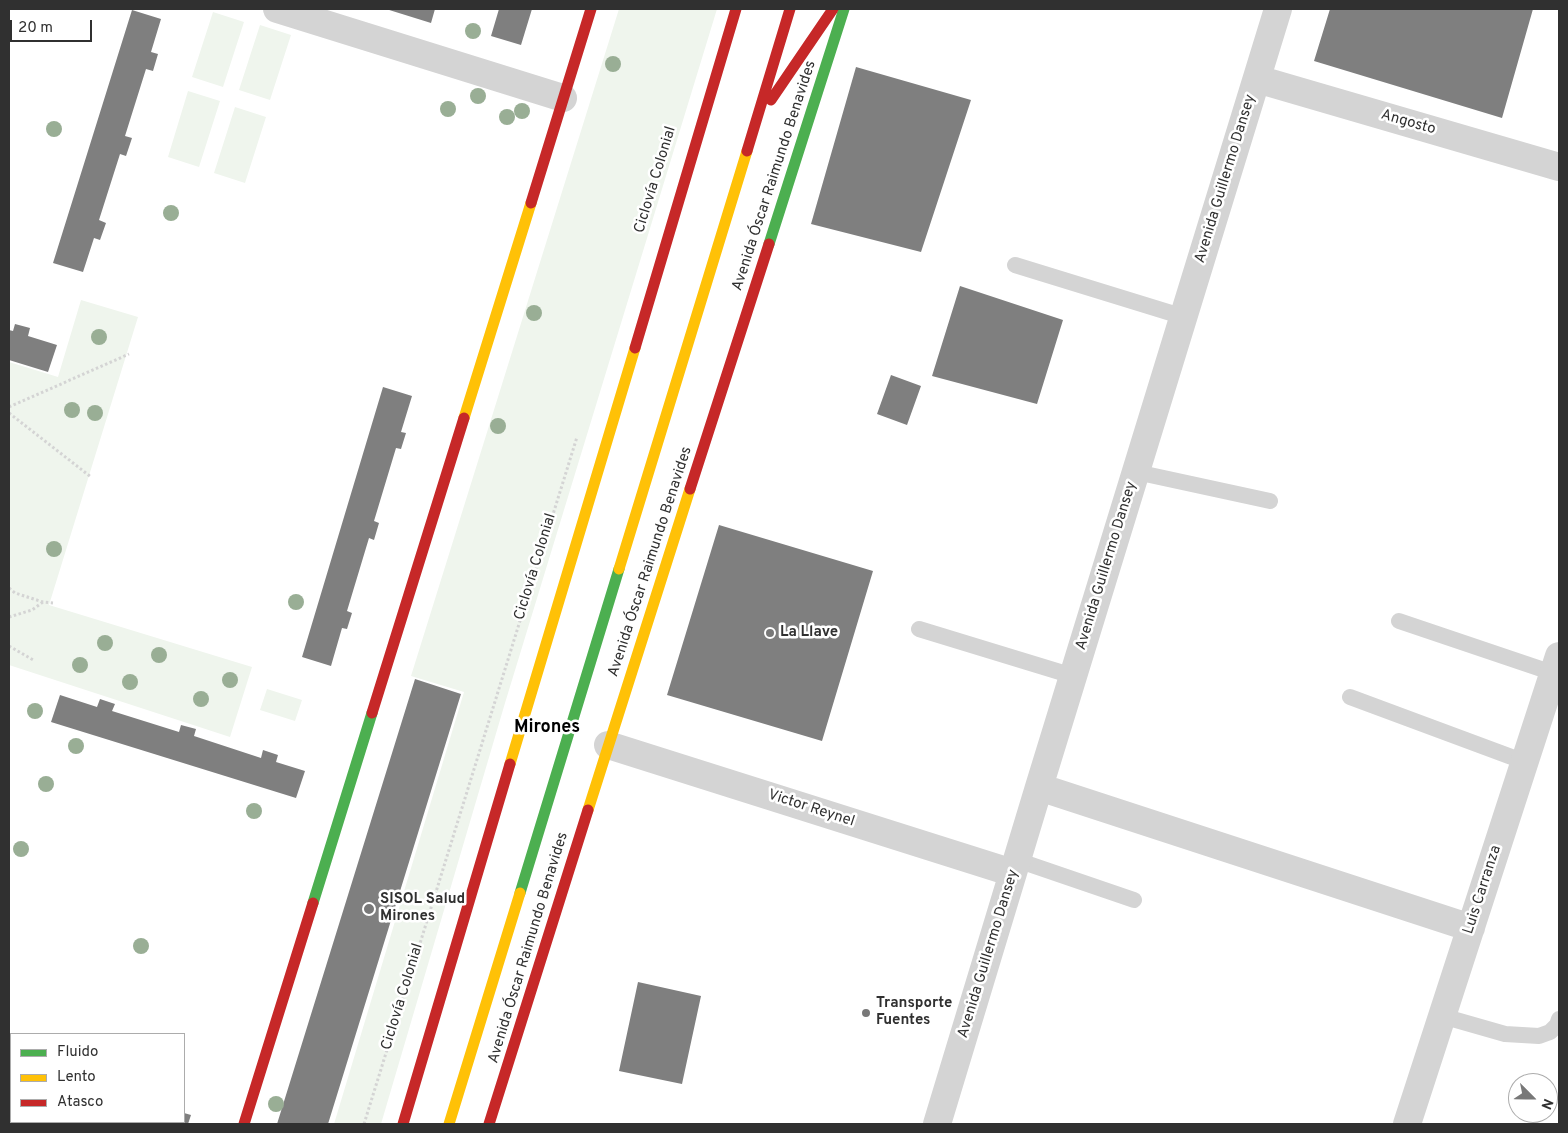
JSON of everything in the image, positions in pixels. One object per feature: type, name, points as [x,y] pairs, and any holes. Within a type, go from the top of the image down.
[{"type":"main road","points":[[244,1124],[591,9]]},
{"type":"main road","points":[[403,1124],[736,9]]},
{"type":"main road","name":"Avenida Óscar Raimundo Benavides","points":[[449,1124],[790,9]]},
{"type":"main road","points":[[756,122],[833,9]]},
{"type":"main road","name":"Avenida Óscar Raimundo Benavides","points":[[489,1124],[608,745],[844,9]]},
{"type":"street","points":[[277,9],[563,98]]},
{"type":"street","name":"Avenida Guillermo Dansey","points":[[937,1124],[1278,9]]},
{"type":"street","name":"Angosto","points":[[1257,79],[1559,167]]},
{"type":"street","name":"Luis Carranza","points":[[1407,1124],[1556,664]]},
{"type":"street","name":"Victor Reynel","points":[[608,745],[1015,867]]},
{"type":"street","points":[[1039,787],[1471,928]]},
{"type":"lane","points":[[1015,265],[1184,317]]},
{"type":"lane","points":[[1136,472],[1270,501]]},
{"type":"lane","points":[[1399,622],[1556,664]]},
{"type":"lane","points":[[919,629],[1073,676]]},
{"type":"lane","points":[[1350,697],[1525,762]]},
{"type":"lane","points":[[1015,867],[1134,900]]},
{"type":"lane","points":[[1442,1016],[1505,1034],[1538,1036],[1550,1032],[1557,1025],[1559,1019]]},
{"type":"path","points":[[9,407],[129,354]]},
{"type":"path","points":[[9,413],[91,477]]},
{"type":"path","name":"Ciclovía Colonial","points":[[364,1124],[579,429]]},
{"type":"path","points":[[9,588],[15,593],[43,602],[53,603]]},
{"type":"path","points":[[9,617],[32,610],[43,602]]},
{"type":"path","points":[[9,646],[35,662]]},
{"type":"shaded area","points":[[619,9],[717,9],[505,703],[381,1124],[334,1124],[464,692],[411,676]]},
{"type":"shaded area","points":[[213,12],[244,22],[223,87],[192,77]]},
{"type":"shaded area","points":[[260,25],[291,35],[270,100],[239,90]]},
{"type":"shaded area","points":[[188,91],[220,101],[199,167],[168,157]]},
{"type":"shaded area","points":[[235,107],[266,117],[245,183],[214,173]]},
{"type":"shaded area","points":[[81,300],[138,317],[49,605],[252,667],[230,737],[9,665],[9,362],[58,377]]},
{"type":"shaded area","points":[[267,689],[302,700],[295,721],[260,710]]},
{"type":"shaded area","points":[[9,1069],[10,1123],[72,1123],[72,1124],[9,1124]]},
{"type":"building","points":[[386,9],[435,9],[431,23]]},
{"type":"building","points":[[499,9],[532,9],[521,45],[491,36]]},
{"type":"building","points":[[1330,9],[1533,9],[1502,118],[1314,61]]},
{"type":"building","points":[[132,10],[161,19],[151,52],[158,54],[153,71],[146,69],[125,136],[132,138],[126,156],[120,154],[99,220],[106,223],[100,240],[94,238],[83,272],[53,263]]},
{"type":"building","points":[[856,67],[971,100],[921,252],[811,224]]},
{"type":"building","points":[[960,286],[1063,320],[1037,404],[932,376]]},
{"type":"building","points":[[15,324],[30,328],[28,336],[57,345],[48,372],[9,360],[9,330],[13,331]]},
{"type":"building","points":[[891,375],[921,386],[907,425],[877,414]]},
{"type":"building","points":[[383,387],[412,396],[401,432],[406,433],[401,449],[396,448],[374,521],[379,523],[374,540],[369,538],[347,611],[352,613],[347,629],[342,628],[331,666],[302,657]]},
{"type":"building","name":"La Llave","points":[[719,525],[873,571],[822,741],[667,695]]},
{"type":"building","name":"SISOL Salud Mirones","points":[[415,679],[461,694],[328,1124],[277,1124]]},
{"type":"building","points":[[60,695],[97,707],[100,699],[115,704],[112,711],[179,732],[181,725],[196,729],[194,736],[261,758],[263,750],[278,755],[276,762],[305,771],[296,798],[51,722]]},
{"type":"building","points":[[638,982],[701,996],[682,1084],[619,1071]]},
{"type":"building","points":[[185,1113],[191,1115],[188,1124],[157,1124],[185,1123]]},
{"type":"traffic: fast","points":[[769,244],[844,9]]},
{"type":"traffic: fast","points":[[520,893],[619,569]]},
{"type":"traffic: fast","points":[[313,903],[372,713]]},
{"type":"traffic: slow","points":[[619,569],[747,151]]},
{"type":"traffic: slow","points":[[464,418],[531,203]]},
{"type":"traffic: slow","points":[[510,764],[635,348]]},
{"type":"traffic: slow","points":[[588,810],[690,489]]},
{"type":"traffic: slow","points":[[449,1124],[520,893]]},
{"type":"traffic: jam","points":[[531,203],[591,9]]},
{"type":"traffic: jam","points":[[635,348],[736,9]]},
{"type":"traffic: jam","points":[[747,151],[790,9]]},
{"type":"traffic: jam","points":[[771,100],[833,9]]},
{"type":"traffic: jam","points":[[690,489],[769,244]]},
{"type":"traffic: jam","points":[[372,713],[464,418]]},
{"type":"traffic: jam","points":[[403,1124],[510,764]]},
{"type":"traffic: jam","points":[[489,1124],[588,810]]},
{"type":"traffic: jam","points":[[244,1124],[313,903]]},
{"type":"place","name":"La Llave","points":[[770,633]]},
{"type":"place","name":"SISOL Salud Mirones","points":[[369,909]]},
{"type":"place","name":"Transporte Fuentes","points":[[866,1013]]},
{"type":"district","name":"Mirones","points":[[547,728]]}]
